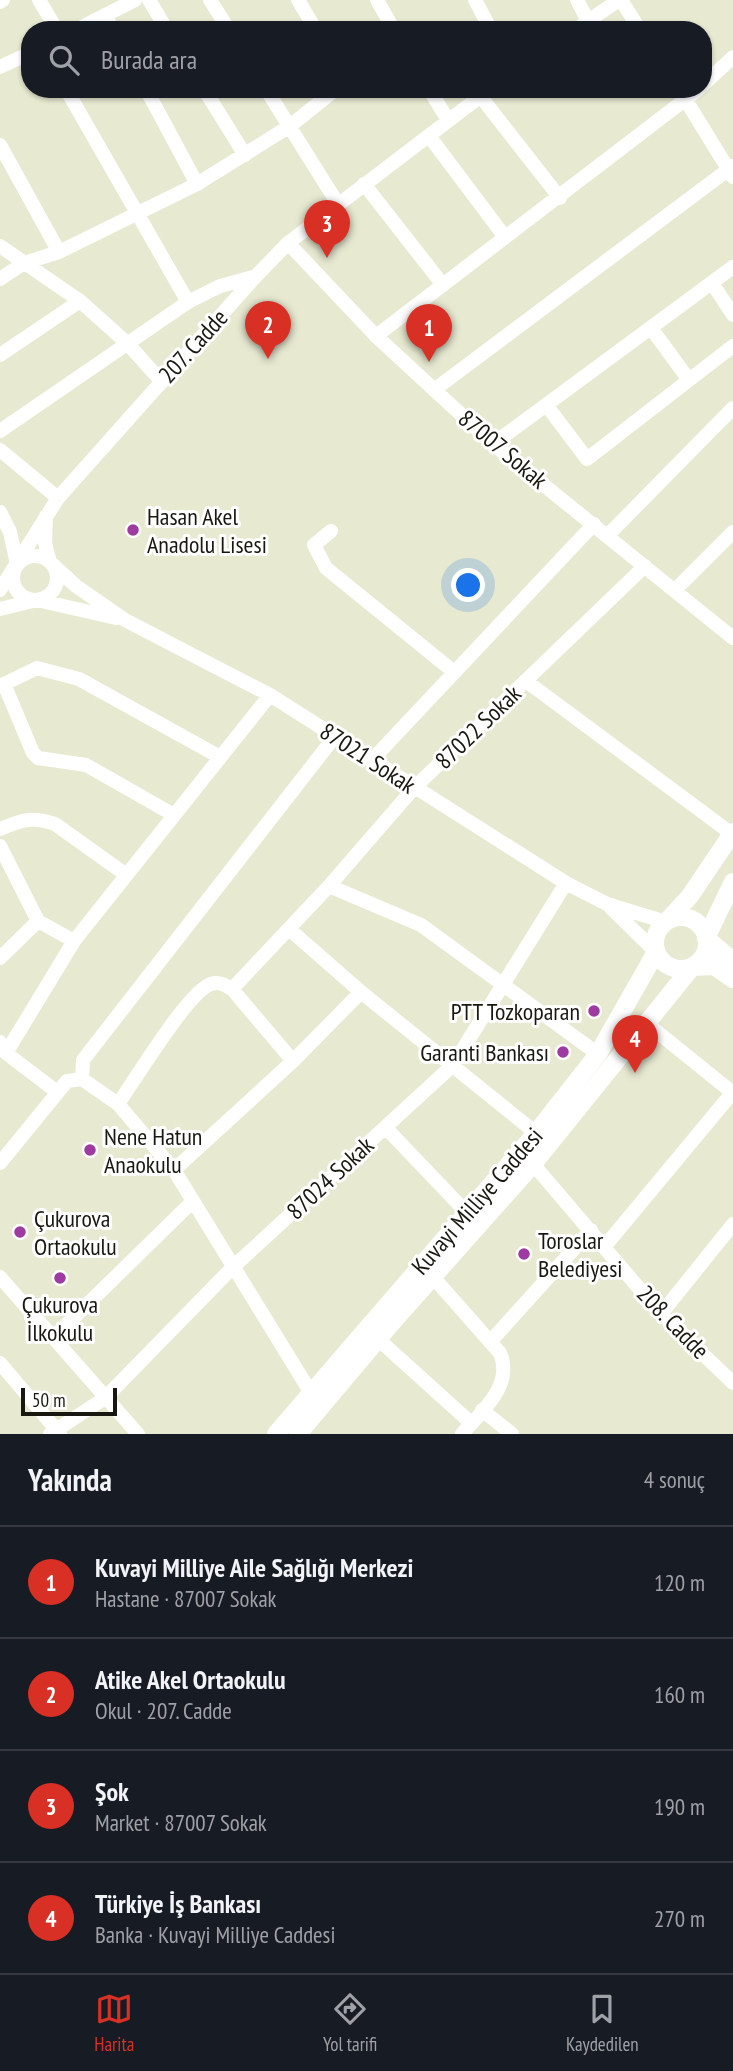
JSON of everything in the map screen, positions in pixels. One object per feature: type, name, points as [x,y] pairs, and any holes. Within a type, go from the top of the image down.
[{"type":"main road","points":[[732,833],[690,896],[656,935],[656,952],[667,965],[675,968],[714,967],[733,979]]},
{"type":"main road","points":[[692,967],[704,955],[706,938],[733,882]]},
{"type":"main road","points":[[666,922],[674,918],[691,919],[703,930],[706,938],[733,961]]},
{"type":"main road","name":"Kuvayi Milliye Caddesi","points":[[276,1434],[536,1133],[598,1054],[656,952]]},
{"type":"main road","name":"Kuvayi Milliye Caddesi","points":[[299,1434],[378,1339],[533,1164],[692,967]]},
{"type":"street","points":[[39,0],[52,21]]},
{"type":"street","points":[[93,21],[135,0]]},
{"type":"street","points":[[149,0],[162,21]]},
{"type":"street","points":[[210,0],[223,21]]},
{"type":"street","points":[[298,0],[311,21]]},
{"type":"street","points":[[377,0],[389,21]]},
{"type":"street","points":[[475,0],[486,21]]},
{"type":"street","points":[[576,0],[588,21],[620,0],[634,21]]},
{"type":"street","points":[[105,15],[108,21]]},
{"type":"street","points":[[0,67],[21,56]]},
{"type":"street","points":[[712,77],[733,57]]},
{"type":"street","points":[[71,98],[188,302]]},
{"type":"street","points":[[151,98],[197,184]]},
{"type":"street","points":[[210,98],[245,155]]},
{"type":"street","points":[[272,98],[338,204]]},
{"type":"street","points":[[0,279],[24,263],[59,252],[197,184],[290,126],[325,98]]},
{"type":"street","points":[[434,98],[447,120]]},
{"type":"street","name":"207. Cadde","points":[[0,590],[58,498],[288,243],[478,98]]},
{"type":"street","points":[[489,98],[560,198]]},
{"type":"street","points":[[376,337],[560,198],[678,98]]},
{"type":"street","points":[[434,390],[732,171],[684,98]]},
{"type":"street","points":[[429,135],[505,237]]},
{"type":"street","points":[[0,145],[59,252]]},
{"type":"street","points":[[364,184],[443,285]]},
{"type":"street","name":"87007 Sokak","points":[[288,243],[376,337],[493,444],[676,589],[733,638]]},
{"type":"street","points":[[0,246],[80,301],[127,343],[162,382]]},
{"type":"street","points":[[493,444],[733,267]]},
{"type":"street","points":[[0,431],[188,302],[220,286],[255,277]]},
{"type":"street","points":[[712,283],[733,315]]},
{"type":"street","points":[[0,355],[80,301]]},
{"type":"street","points":[[651,328],[689,380]]},
{"type":"street","points":[[547,406],[587,459],[733,346]]},
{"type":"street","points":[[608,535],[733,408]]},
{"type":"street","points":[[0,450],[58,498]]},
{"type":"street","points":[[0,512],[10,532],[18,564],[13,578],[18,591],[37,600],[125,620]]},
{"type":"street","points":[[0,609],[37,600],[54,588],[57,574],[50,562],[45,542],[46,516]]},
{"type":"street","points":[[371,761],[594,524]]},
{"type":"street","points":[[331,531],[314,545],[326,568],[454,672]]},
{"type":"street","points":[[676,589],[733,532]]},
{"type":"street","points":[[18,564],[30,556],[44,557],[76,586],[125,620]]},
{"type":"street","name":"87022 Sokak","points":[[232,989],[329,886],[414,788],[645,566]]},
{"type":"street","name":"87021 Sokak","points":[[125,620],[270,695],[566,883],[607,904],[666,922]]},
{"type":"street","points":[[174,815],[86,765],[38,758],[33,753],[2,685],[37,668],[79,679],[220,757]]},
{"type":"street","points":[[526,681],[732,833]]},
{"type":"street","points":[[57,1092],[3,1047],[74,942],[125,874],[270,695]]},
{"type":"street","points":[[82,1079],[83,1059],[336,736]]},
{"type":"street","points":[[0,829],[25,818],[41,819],[55,824],[125,874]]},
{"type":"street","points":[[0,846],[37,921],[74,942]]},
{"type":"street","name":"87024 Sokak","points":[[55,1433],[105,1398],[232,1268],[453,1065],[506,984],[566,883]]},
{"type":"street","points":[[329,886],[421,925],[506,984],[598,1054]]},
{"type":"street","name":"87021 Sokak","points":[[607,904],[656,952]]},
{"type":"street","points":[[0,958],[37,921]]},
{"type":"street","points":[[289,929],[361,992],[536,1133]]},
{"type":"street","points":[[118,1104],[192,999],[208,984],[222,983],[232,989],[293,1061]]},
{"type":"street","points":[[174,1170],[293,1061],[361,992]]},
{"type":"street","points":[[605,1246],[733,1092],[645,1022]]},
{"type":"street","points":[[0,1163],[67,1081],[82,1079],[118,1104],[174,1170],[311,1393]]},
{"type":"street","points":[[386,1128],[467,1213]]},
{"type":"street","name":"208. Cadde","points":[[533,1164],[661,1314],[733,1383]]},
{"type":"street","points":[[54,1337],[192,1202]]},
{"type":"street","points":[[661,1314],[733,1224]]},
{"type":"street","points":[[490,1342],[591,1230]]},
{"type":"street","points":[[0,1277],[138,1434]]},
{"type":"street","points":[[378,1339],[467,1428],[502,1385],[506,1367],[490,1342],[433,1277]]},
{"type":"street","points":[[0,1363],[55,1433]]},
{"type":"street","points":[[482,1410],[512,1434]]},
{"type":"place","name":"Şok","points":[[327,258]]},
{"type":"place","name":"Atike Akel Ortaokulu","points":[[268,359]]},
{"type":"place","name":"Kuvayi Milliye Aile Sağlığı Merkezi","points":[[429,362]]},
{"type":"place","name":"Hasan Akel Anadolu Lisesi","points":[[133,530]]},
{"type":"place","name":"PTT Tozkoparan","points":[[594,1011]]},
{"type":"place","name":"Garanti Bankası","points":[[563,1052]]},
{"type":"place","name":"Türkiye İş Bankası","points":[[635,1073]]},
{"type":"place","name":"Nene Hatun Anaokulu","points":[[90,1150]]},
{"type":"place","name":"Çukurova Ortaokulu","points":[[20,1232]]},
{"type":"place","name":"Toroslar Belediyesi","points":[[524,1254]]},
{"type":"place","name":"Çukurova İlkokulu","points":[[60,1278]]}]
